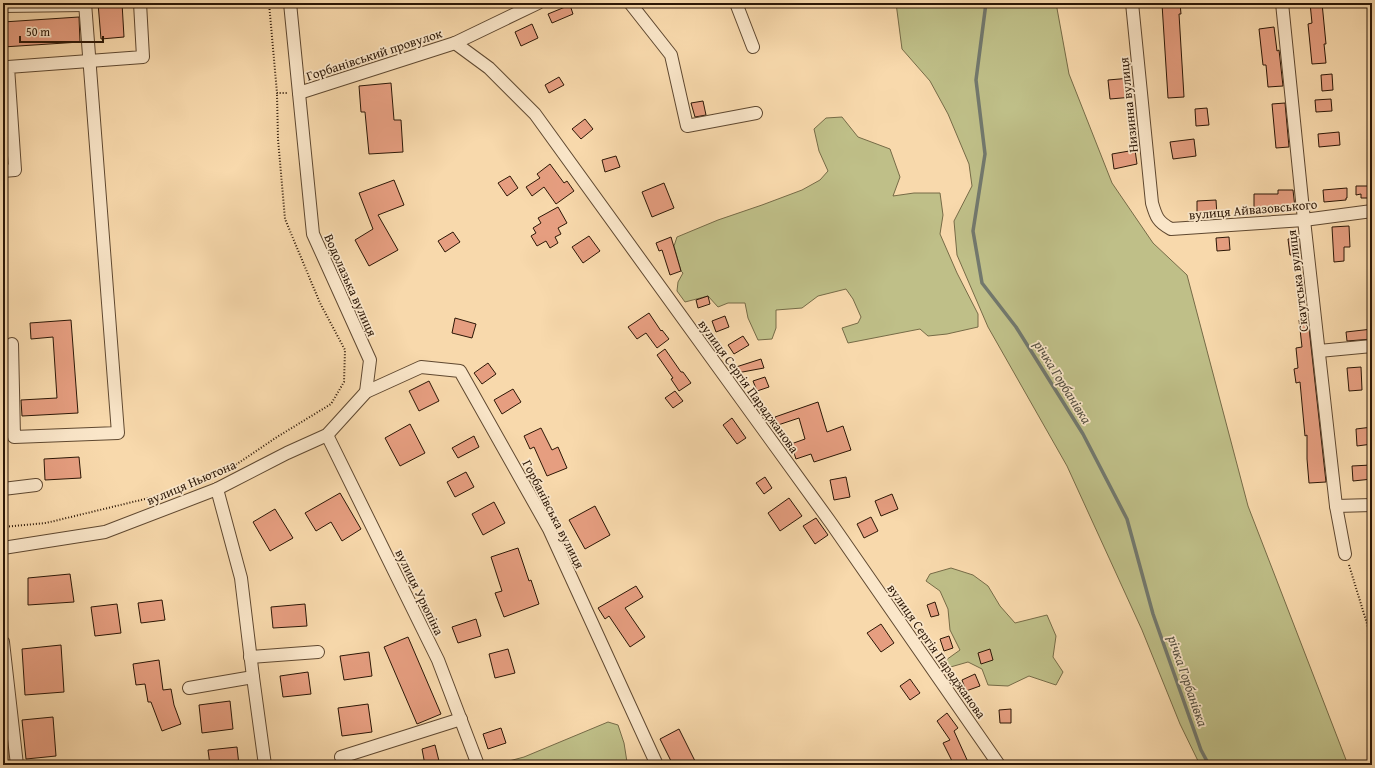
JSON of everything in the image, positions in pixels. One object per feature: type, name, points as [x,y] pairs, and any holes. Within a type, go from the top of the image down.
[{"type":"street","points":[[3,171],[15,170],[8,67],[144,57],[140,3]]},
{"type":"street","name":"Горбанівський провулок","points":[[290,3],[299,93],[455,43],[538,3]]},
{"type":"street","points":[[630,3],[671,55],[687,126],[756,113]]},
{"type":"street","points":[[736,3],[753,47]]},
{"type":"street","name":"Низинна вулиця","points":[[1132,3],[1152,204]]},
{"type":"street","name":"Скаутська вулиця","points":[[1282,3],[1304,220],[1336,506],[1345,554]]},
{"type":"street","points":[[3,6],[85,4],[118,433],[9,438],[12,344]]},
{"type":"street","name":"вулиця Сергія Параджанова","points":[[455,43],[489,68],[535,114],[832,524],[999,765]]},
{"type":"street","name":"Водолазька вулиця","points":[[299,93],[313,234],[370,360],[366,392]]},
{"type":"street","name":"вулиця Айвазовського","points":[[1152,204],[1155,215],[1161,224],[1171,230],[1304,220],[1372,211]]},
{"type":"street","points":[[1319,351],[1372,346]]},
{"type":"street","name":"Горбанівська вулиця","points":[[366,392],[421,367],[460,371],[549,529],[657,765]]},
{"type":"street","name":"вулиця Ньютона","points":[[3,548],[105,532],[217,489],[287,453],[327,435],[366,392]]},
{"type":"street","name":"вулиця Урюпіна","points":[[327,435],[438,660],[478,765]]},
{"type":"street","points":[[3,489],[36,485]]},
{"type":"street","points":[[217,489],[241,578],[265,765]]},
{"type":"street","points":[[1336,506],[1372,504]]},
{"type":"street","points":[[3,642],[17,765]]},
{"type":"street","points":[[250,657],[318,652]]},
{"type":"street","points":[[189,688],[253,677]]},
{"type":"street","points":[[341,757],[461,718]]},
{"type":"path","points":[[228,470],[276,437],[331,404],[344,382],[345,350],[320,303],[285,219],[278,140],[277,93],[269,3]]},
{"type":"path","points":[[277,93],[299,93]]},
{"type":"path","points":[[3,527],[46,523],[182,490]]},
{"type":"path","points":[[1345,554],[1352,569],[1372,640]]},
{"type":"green space","points":[[896,3],[1056,3],[1069,74],[1112,183],[1153,243],[1187,275],[1248,506],[1348,765],[1200,765],[1180,724],[1142,630],[1067,466],[988,327],[957,255],[954,221],[972,186],[969,164],[948,114],[930,81],[902,49]]},
{"type":"green space","points":[[842,117],[858,137],[890,149],[900,177],[893,196],[914,193],[940,193],[943,215],[940,234],[957,273],[978,314],[978,327],[947,334],[928,336],[920,329],[848,343],[842,328],[858,323],[861,317],[853,299],[846,289],[818,296],[802,308],[776,310],[776,328],[772,339],[758,340],[748,318],[745,303],[728,303],[718,307],[708,296],[685,302],[677,291],[678,282],[683,273],[681,271],[674,246],[677,237],[718,220],[802,190],[820,180],[828,171],[819,151],[814,129],[826,118]]},
{"type":"green space","points":[[951,568],[973,575],[988,586],[1000,606],[1015,623],[1047,615],[1056,636],[1053,657],[1063,672],[1056,685],[1029,676],[1008,686],[988,685],[982,669],[968,662],[947,668],[946,660],[960,650],[950,630],[948,609],[940,591],[926,581],[930,574]]},
{"type":"green space","points":[[608,722],[618,725],[624,743],[627,762],[622,765],[494,765],[524,757]]},
{"type":"building","points":[[98,3],[122,3],[124,37],[101,39]]},
{"type":"building","points":[[1180,3],[1181,14],[1179,14],[1184,97],[1168,98],[1162,4]]},
{"type":"building","points":[[1310,3],[1322,3],[1326,44],[1324,44],[1326,63],[1312,64],[1308,24],[1312,23]]},
{"type":"building","points":[[570,5],[573,14],[552,23],[548,14]]},
{"type":"building","points":[[79,17],[80,42],[3,47],[3,22]]},
{"type":"building","points":[[532,24],[538,38],[521,46],[515,32]]},
{"type":"building","points":[[1274,27],[1277,51],[1279,50],[1283,86],[1268,87],[1266,65],[1263,65],[1259,29]]},
{"type":"building","points":[[1332,74],[1333,90],[1322,91],[1321,75]]},
{"type":"building","points":[[559,77],[564,85],[549,93],[545,85]]},
{"type":"building","points":[[1131,78],[1133,97],[1110,99],[1108,80]]},
{"type":"building","points":[[391,83],[394,120],[401,120],[403,152],[369,154],[365,112],[361,112],[359,86]]},
{"type":"building","points":[[1331,99],[1332,111],[1316,112],[1315,100]]},
{"type":"building","points":[[703,101],[706,115],[695,117],[691,103]]},
{"type":"building","points":[[1285,103],[1289,147],[1276,148],[1272,104]]},
{"type":"building","points":[[1207,108],[1209,125],[1196,126],[1195,109]]},
{"type":"building","points":[[585,119],[593,129],[581,139],[572,129]]},
{"type":"building","points":[[1339,132],[1340,145],[1319,147],[1318,134]]},
{"type":"building","points":[[1194,139],[1196,156],[1173,159],[1170,142]]},
{"type":"building","points":[[1135,150],[1137,164],[1114,169],[1112,154]]},
{"type":"building","points":[[616,156],[620,167],[605,172],[602,160]]},
{"type":"building","points":[[550,164],[564,183],[567,181],[574,191],[556,204],[544,187],[532,196],[526,187],[540,178],[537,174]]},
{"type":"building","points":[[510,176],[518,188],[507,196],[498,183]]},
{"type":"building","points":[[394,180],[404,205],[378,215],[398,250],[369,266],[355,240],[373,229],[359,193]]},
{"type":"building","points":[[664,183],[674,208],[652,217],[642,192]]},
{"type":"building","points":[[1356,186],[1372,186],[1372,198],[1361,198],[1361,194],[1356,195]]},
{"type":"building","points":[[1347,188],[1346,200],[1324,202],[1323,190]]},
{"type":"building","points":[[1278,190],[1293,190],[1295,208],[1254,209],[1254,194],[1278,194]]},
{"type":"building","points":[[1216,200],[1217,216],[1197,216],[1197,201]]},
{"type":"building","points":[[558,207],[567,223],[558,228],[561,234],[555,237],[558,243],[550,248],[546,241],[537,246],[531,236],[536,233],[533,228],[541,223],[538,218]]},
{"type":"building","points":[[1349,226],[1350,247],[1344,247],[1344,261],[1334,262],[1332,227]]},
{"type":"building","points":[[453,232],[460,242],[445,252],[438,241]]},
{"type":"building","points":[[589,236],[600,251],[583,263],[572,247]]},
{"type":"building","points":[[671,237],[681,271],[670,275],[662,250],[659,251],[656,243]]},
{"type":"building","points":[[1229,237],[1230,250],[1217,251],[1216,238]]},
{"type":"building","points":[[1298,238],[1300,254],[1290,255],[1288,239]]},
{"type":"building","points":[[708,296],[710,304],[698,308],[696,300]]},
{"type":"building","points":[[649,313],[661,331],[662,330],[669,339],[657,348],[646,333],[637,339],[628,327]]},
{"type":"building","points":[[725,316],[729,327],[716,332],[712,321]]},
{"type":"building","points":[[455,318],[476,324],[472,338],[452,333]]},
{"type":"building","points":[[1308,319],[1326,482],[1309,483],[1307,435],[1305,436],[1300,382],[1296,383],[1294,369],[1298,368],[1296,348],[1302,347],[1299,320]]},
{"type":"building","points":[[71,320],[78,413],[22,416],[21,400],[57,398],[53,337],[31,339],[30,323]]},
{"type":"building","points":[[1372,329],[1372,339],[1347,341],[1346,332]]},
{"type":"building","points":[[743,336],[749,345],[734,354],[728,345]]},
{"type":"building","points":[[665,349],[681,372],[683,372],[691,383],[679,391],[671,379],[673,378],[657,355]]},
{"type":"building","points":[[761,359],[764,368],[737,373],[736,367]]},
{"type":"building","points":[[488,363],[496,374],[482,384],[474,373]]},
{"type":"building","points":[[1361,367],[1362,390],[1349,391],[1347,368]]},
{"type":"building","points":[[765,377],[769,387],[757,391],[753,381]]},
{"type":"building","points":[[429,381],[439,401],[419,411],[409,391]]},
{"type":"building","points":[[513,389],[521,402],[502,414],[494,400]]},
{"type":"building","points":[[675,391],[683,401],[673,408],[665,398]]},
{"type":"building","points":[[818,402],[827,432],[843,426],[851,450],[814,462],[811,454],[796,459],[791,444],[805,439],[799,418],[778,425],[775,417]]},
{"type":"building","points":[[732,418],[746,438],[737,444],[723,425]]},
{"type":"building","points":[[410,424],[425,453],[400,466],[385,438]]},
{"type":"building","points":[[1372,427],[1372,444],[1357,446],[1356,429]]},
{"type":"building","points":[[541,428],[552,450],[558,447],[567,468],[547,476],[534,447],[530,449],[524,436]]},
{"type":"building","points":[[474,436],[479,447],[458,458],[452,448]]},
{"type":"building","points":[[79,457],[81,478],[45,480],[44,459]]},
{"type":"building","points":[[1371,465],[1372,479],[1353,481],[1352,466]]},
{"type":"building","points":[[466,472],[474,487],[455,497],[447,482]]},
{"type":"building","points":[[765,477],[772,488],[764,494],[756,483]]},
{"type":"building","points":[[846,477],[850,497],[834,500],[830,480]]},
{"type":"building","points":[[340,493],[361,529],[342,541],[331,522],[316,531],[305,513]]},
{"type":"building","points":[[892,494],[898,509],[881,516],[875,501]]},
{"type":"building","points":[[789,498],[802,516],[780,531],[768,513]]},
{"type":"building","points":[[494,502],[505,523],[483,535],[472,514]]},
{"type":"building","points":[[595,506],[610,535],[585,549],[569,520]]},
{"type":"building","points":[[275,509],[293,538],[270,551],[253,522]]},
{"type":"building","points":[[871,517],[878,531],[864,538],[857,524]]},
{"type":"building","points":[[816,518],[828,535],[815,544],[803,526]]},
{"type":"building","points":[[518,548],[529,581],[531,580],[539,604],[504,617],[495,593],[502,591],[491,557]]},
{"type":"building","points":[[70,574],[74,602],[28,605],[28,578]]},
{"type":"building","points":[[636,586],[643,597],[625,608],[645,637],[630,647],[609,616],[605,619],[598,608]]},
{"type":"building","points":[[162,600],[165,620],[141,623],[138,603]]},
{"type":"building","points":[[935,602],[939,615],[931,617],[927,605]]},
{"type":"building","points":[[117,604],[121,633],[95,636],[91,607]]},
{"type":"building","points":[[305,604],[307,626],[273,628],[271,607]]},
{"type":"building","points":[[476,619],[481,636],[458,643],[452,627]]},
{"type":"building","points":[[881,624],[894,643],[881,652],[867,633]]},
{"type":"building","points":[[949,636],[953,648],[944,651],[940,639]]},
{"type":"building","points":[[408,637],[441,714],[417,724],[384,647]]},
{"type":"building","points":[[61,645],[64,692],[25,695],[22,649]]},
{"type":"building","points":[[508,649],[515,673],[495,678],[489,654]]},
{"type":"building","points":[[990,649],[993,660],[981,664],[978,653]]},
{"type":"building","points":[[369,652],[372,676],[344,680],[340,656]]},
{"type":"building","points":[[159,660],[163,690],[171,689],[174,705],[181,724],[162,731],[151,702],[148,702],[145,684],[136,685],[133,664]]},
{"type":"building","points":[[308,672],[311,694],[283,697],[280,676]]},
{"type":"building","points":[[975,674],[980,686],[966,691],[962,680]]},
{"type":"building","points":[[910,679],[920,693],[910,700],[900,686]]},
{"type":"building","points":[[230,701],[233,729],[202,733],[199,705]]},
{"type":"building","points":[[368,704],[372,732],[342,736],[338,708]]},
{"type":"building","points":[[1011,709],[1011,723],[1000,723],[999,710]]},
{"type":"building","points":[[947,713],[958,728],[954,731],[968,762],[964,765],[954,765],[943,743],[950,740],[937,721]]},
{"type":"building","points":[[53,717],[56,756],[26,759],[22,720]]},
{"type":"building","points":[[501,728],[506,743],[488,749],[483,734]]},
{"type":"building","points":[[679,729],[697,765],[673,765],[660,739]]},
{"type":"building","points":[[435,745],[440,765],[425,765],[422,749]]},
{"type":"building","points":[[237,747],[239,765],[210,765],[208,750]]},
{"type":"waterway","name":"річка Горбанівка","points":[[986,3],[976,80],[985,154],[973,231],[982,283],[1016,327],[1083,434],[1127,519],[1153,614],[1201,750],[1209,765]]}]
